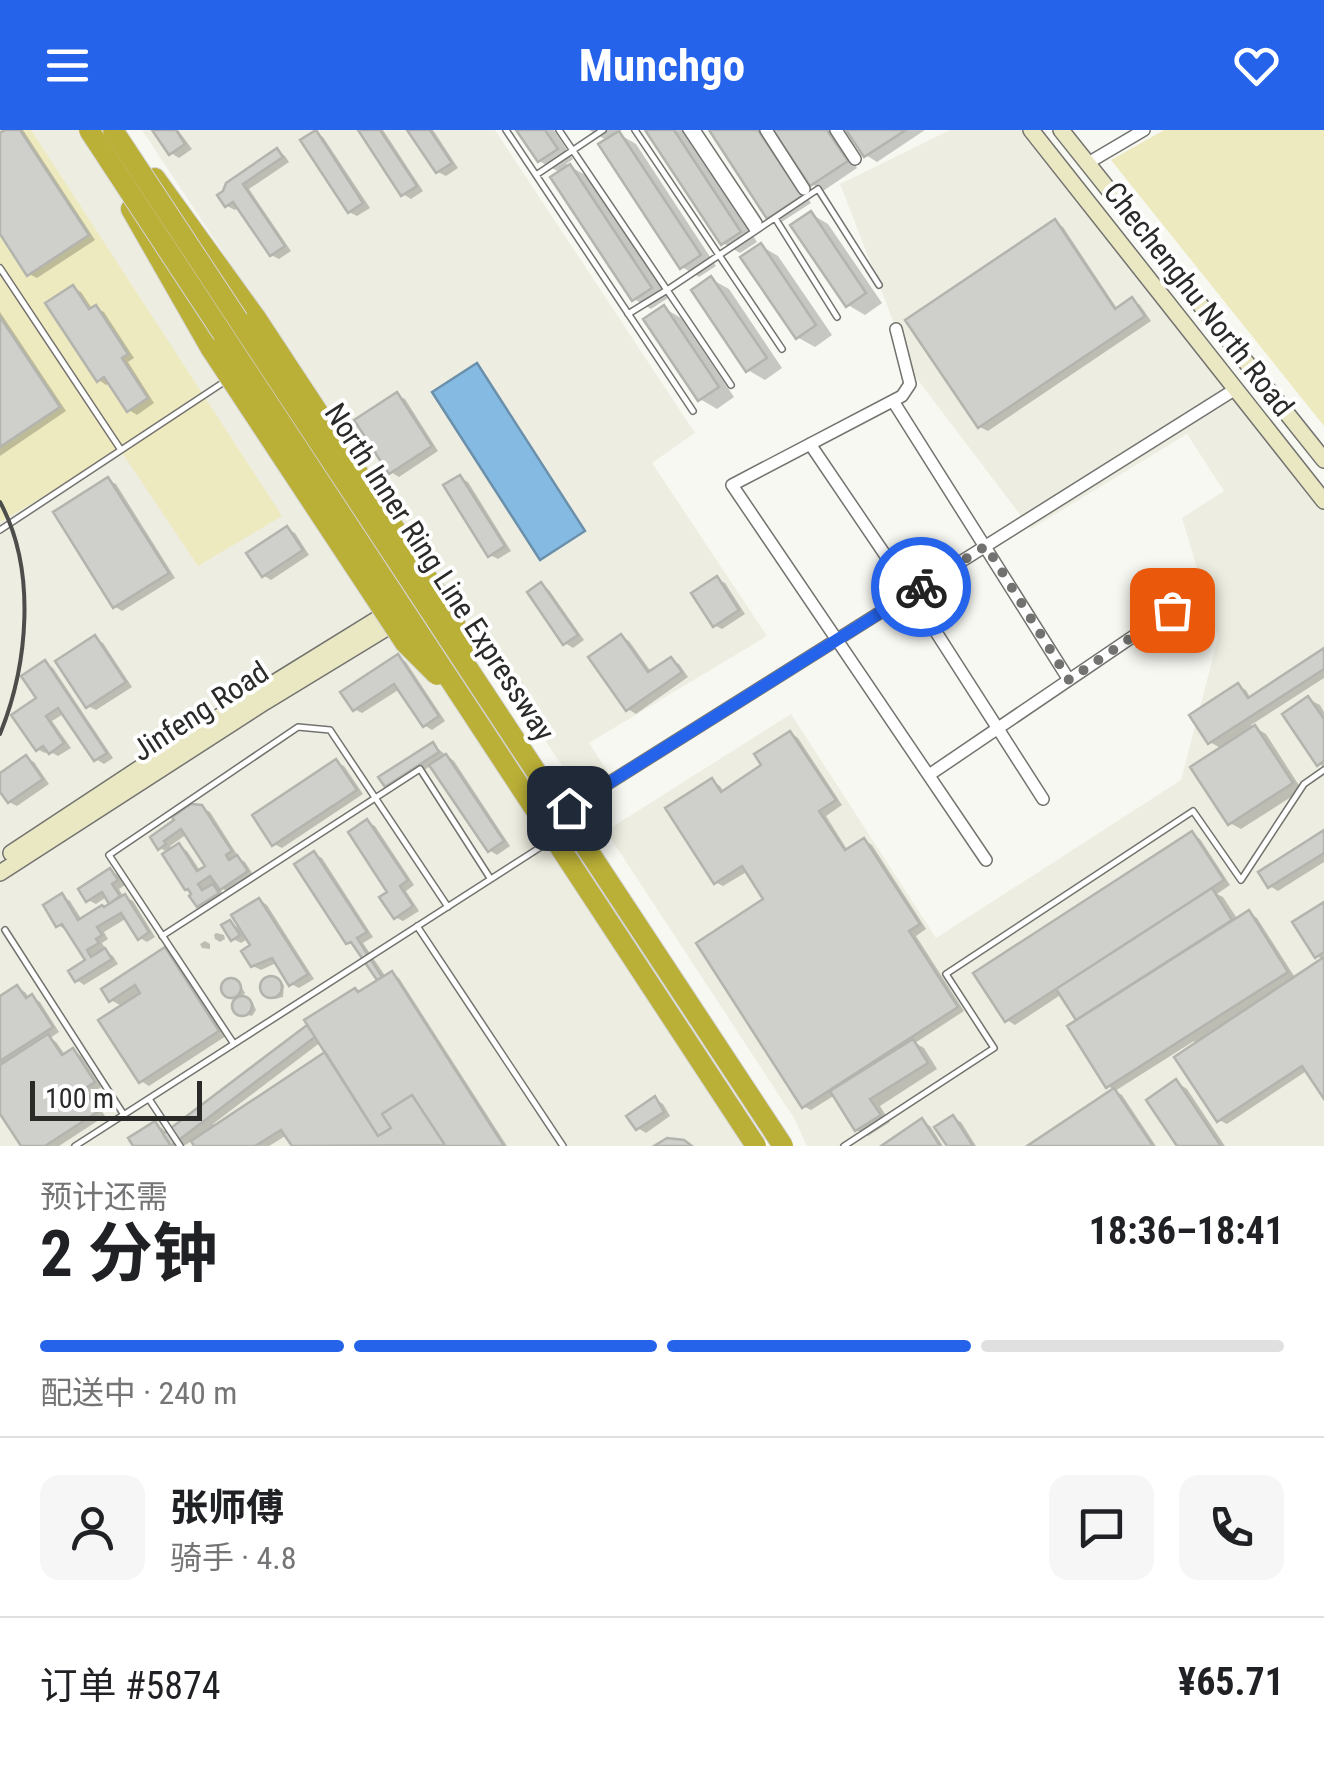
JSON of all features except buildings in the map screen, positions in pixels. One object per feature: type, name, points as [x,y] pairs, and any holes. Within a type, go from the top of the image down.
[{"type":"highway","name":"North Inner Ring Line Expressway","points":[[89,130],[519,766],[783,1146]]},
{"type":"highway","name":"North Inner Ring Line Expressway","points":[[113,130],[756,1146]]},
{"type":"highway","points":[[151,172],[256,318],[451,614],[519,766]]},
{"type":"highway","points":[[123,194],[211,349],[405,644],[519,766]]},
{"type":"street","points":[[694,130],[755,227]]},
{"type":"street","points":[[766,130],[804,188]]},
{"type":"street","points":[[836,130],[855,159]]},
{"type":"street","name":"Chechenghu North Road","points":[[1031,130],[1324,500]]},
{"type":"street","name":"Chechenghu North Road","points":[[1062,130],[1324,460]]},
{"type":"street","points":[[1088,164],[1144,130]]},
{"type":"street","points":[[896,328],[910,384],[902,396],[732,485],[986,860]]},
{"type":"street","points":[[569,808],[1234,390]]},
{"type":"street","points":[[893,401],[1069,680]]},
{"type":"street","points":[[810,444],[1043,799]]},
{"type":"street","name":"Jinfeng Road","points":[[0,860],[196,731],[428,594],[0,872]]},
{"type":"street","points":[[929,775],[1172,610]]},
{"type":"lane","points":[[506,130],[693,411]]},
{"type":"lane","points":[[560,130],[731,385]]},
{"type":"lane","points":[[536,175],[603,130]]},
{"type":"lane","points":[[634,130],[782,348]]},
{"type":"lane","points":[[686,130],[755,227]]},
{"type":"lane","points":[[628,314],[818,189],[879,284]]},
{"type":"lane","points":[[774,218],[837,317]]},
{"type":"lane","points":[[0,268],[121,450]]},
{"type":"lane","points":[[0,530],[239,372]]},
{"type":"lane","points":[[234,1044],[109,855],[298,727],[330,730],[448,906]]},
{"type":"lane","points":[[162,936],[420,769],[490,878]]},
{"type":"lane","points":[[844,1146],[994,1048],[946,974],[1194,811],[1242,880],[1304,784],[1324,770]]},
{"type":"lane","points":[[75,1146],[547,843]]},
{"type":"lane","points":[[417,926],[563,1146]]},
{"type":"lane","points":[[5,930],[124,1115]]},
{"type":"lane","points":[[149,1099],[180,1146]]},
{"type":"shaded area","points":[[0,130],[101,130],[409,599],[394,609],[747,1146],[0,1146]]},
{"type":"shaded area","points":[[0,130],[31,130],[282,516],[198,566],[121,451],[0,522]]},
{"type":"shaded area","points":[[142,130],[495,130],[695,433],[652,463],[767,636],[589,743],[613,780],[584,799]]},
{"type":"shaded area","points":[[950,130],[1031,130],[1324,501],[1324,1146],[807,1146],[794,1118],[606,831],[791,714],[936,938],[1181,780],[1218,638],[1182,518],[1224,491],[1187,434],[1031,529],[914,375],[840,184]]},
{"type":"shaded area","points":[[1164,130],[1324,130],[1324,426],[1111,160]]},
{"type":"water","points":[[477,363],[585,531],[540,560],[432,392]]},
{"type":"railway","points":[[0,502],[20,557],[24,587],[22,648],[0,734]]},
{"type":"way so far","points":[[921,587],[986,546],[1069,680],[1172,610]]},
{"type":"route","points":[[569,808],[921,587]]}]
